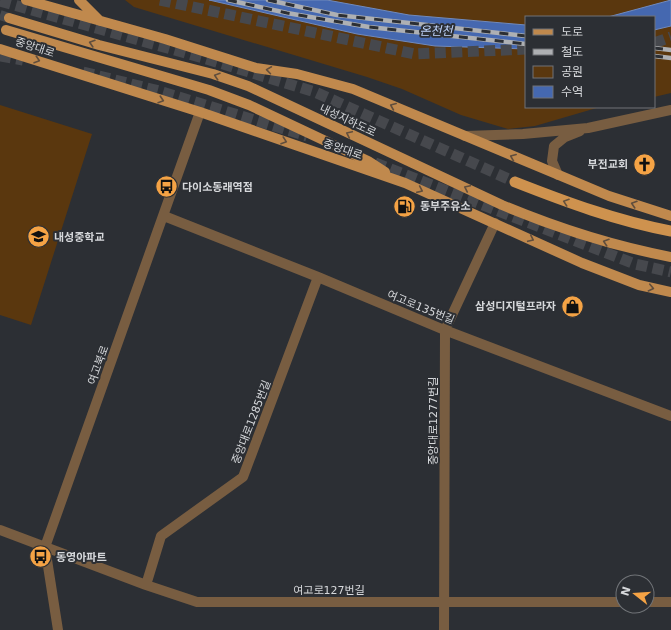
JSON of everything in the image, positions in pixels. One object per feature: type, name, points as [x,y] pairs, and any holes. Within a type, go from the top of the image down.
[{"type":"highway","points":[[515,182],[565,201],[637,224],[671,231]]},
{"type":"main road","points":[[26,0],[165,39],[256,68],[297,74],[353,89],[558,176],[609,196],[671,216]]},
{"type":"main road","points":[[79,0],[102,22]]},
{"type":"main road","name":"내성지하도로","points":[[9,18],[99,45],[213,74],[248,86],[502,205],[539,220],[618,246],[671,257]]},
{"type":"main road","points":[[6,30],[209,90],[249,105],[368,161],[405,183]]},
{"type":"main road","name":"중앙대로","points":[[0,48],[200,112],[405,183],[582,263],[639,285],[671,292]]},
{"type":"street","points":[[463,136],[523,134],[588,128],[671,110]]},
{"type":"street","name":"여고북로","points":[[58,630],[45,547],[200,112]]},
{"type":"street","points":[[558,176],[552,161],[554,146],[565,137],[588,128]]},
{"type":"street","name":"여고로135번길","points":[[164,216],[318,277],[445,330],[671,416]]},
{"type":"street","name":"중앙대로1277번길","points":[[444,630],[445,330],[495,223]]},
{"type":"street","name":"중앙대로1285번길","points":[[146,585],[161,536],[243,477],[318,277]]},
{"type":"street","name":"여고로127번길","points":[[0,530],[146,585],[197,602],[615,602]]},
{"type":"street","points":[[655,602],[671,602]]},
{"type":"green space","points":[[125,0],[671,0],[671,93],[655,97],[655,16],[525,16],[525,108],[597,108],[535,126],[508,129],[461,115],[402,89],[367,77],[134,7]]},
{"type":"green space","name":"내성중학교","points":[[0,105],[92,134],[31,325],[0,315]]},
{"type":"water","name":"온천천","points":[[209,0],[327,0],[409,15],[525,25],[525,49],[435,46],[357,34]]},
{"type":"water","points":[[671,0],[671,26],[655,30],[655,16],[612,16]]},
{"type":"tunnel","points":[[160,0],[415,54],[525,49]]},
{"type":"tunnel","points":[[0,1],[203,58],[315,92],[515,182]]},
{"type":"tunnel","points":[[0,15],[9,18]]},
{"type":"tunnel","points":[[655,43],[671,37]]},
{"type":"tunnel","points":[[0,56],[23,60]]},
{"type":"tunnel","points":[[83,72],[159,91],[307,136]]},
{"type":"tunnel","points":[[375,163],[635,264],[671,272]]},
{"type":"railway","points":[[228,0],[287,13],[369,27],[525,44]]},
{"type":"railway","points":[[268,0],[337,15],[525,36]]},
{"type":"railway","points":[[655,48],[671,50]]},
{"type":"railway","points":[[655,56],[671,58]]},
{"type":"place","name":"부전교회","points":[[644,164]]},
{"type":"place","name":"다이소동래역점","points":[[166,187]]},
{"type":"place","name":"동부주유소","points":[[405,206]]},
{"type":"place","name":"내성중학교","points":[[38,237]]},
{"type":"place","name":"삼성디지털프라자","points":[[572,306]]},
{"type":"place","name":"동영아파트","points":[[40,557]]}]
